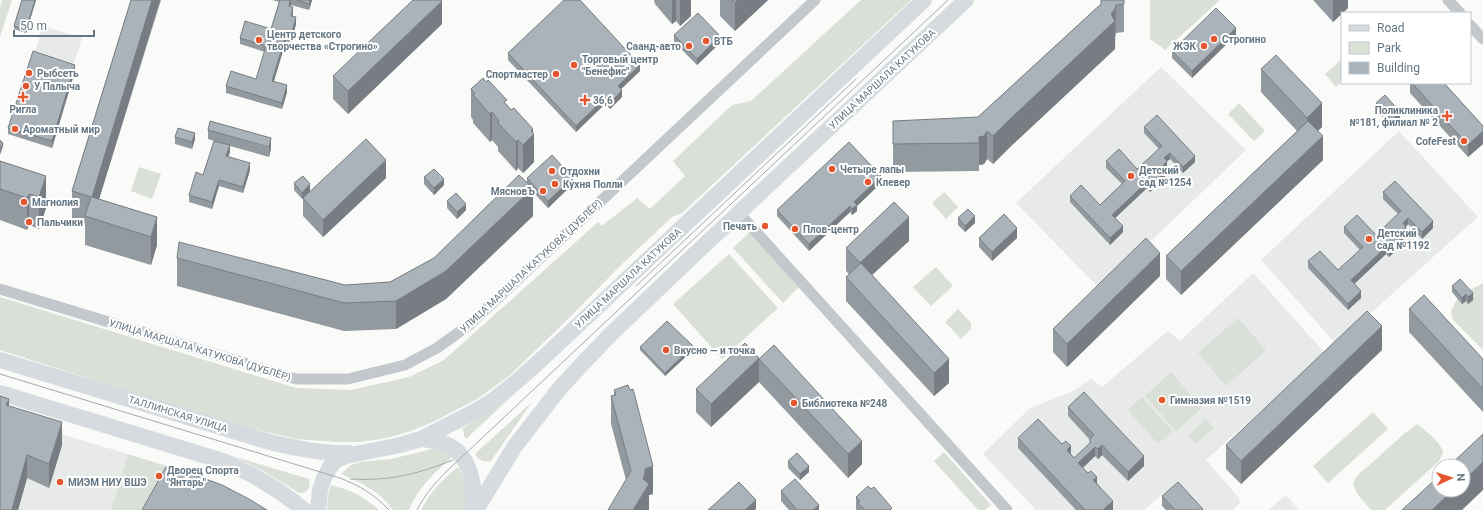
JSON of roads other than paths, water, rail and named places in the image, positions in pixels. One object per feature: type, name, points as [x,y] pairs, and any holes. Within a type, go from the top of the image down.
[{"type":"main road","name":"УЛИЦА МАРШАЛА КАТУКОВА","points":[[318,510],[320,490],[324,478],[336,460],[346,456],[421,439],[480,408],[521,378],[924,0]]},
{"type":"main road","name":"УЛИЦА МАРШАЛА КАТУКОВА","points":[[476,510],[515,446],[560,388],[611,334],[966,0]]},
{"type":"main road","name":"ТАЛЛИНСКАЯ УЛИЦА","points":[[0,360],[285,446],[313,451],[359,453]]},
{"type":"main road","points":[[0,393],[226,462],[251,473],[275,487],[304,510]]},
{"type":"main road","points":[[421,439],[449,445],[462,457],[470,475],[473,487],[474,496],[472,510]]},
{"type":"street","name":"УЛИЦА МАРШАЛА КАТУКОВА (ДУБЛЁР)","points":[[0,289],[296,379],[348,379],[405,365],[437,348],[469,325],[815,0]]},
{"type":"street","points":[[1448,0],[1459,12]]},
{"type":"street","points":[[1471,25],[1483,39]]},
{"type":"street","points":[[739,213],[1007,510]]},
{"type":"tram line","points":[[417,510],[431,488],[448,470],[948,0]]},
{"type":"tram line","points":[[636,286],[856,79]]},
{"type":"tram line","points":[[0,374],[340,478],[366,491],[378,499],[389,510]]},
{"type":"tram line","points":[[350,479],[378,479],[402,476],[426,470],[453,460]]},
{"type":"place","name":"Строгино","points":[[1214,39]]},
{"type":"place","name":"Центр детского творчества «Строгино»","points":[[259,40]]},
{"type":"place","name":"ВТБ","points":[[706,41]]},
{"type":"place","name":"Саанд-авто","points":[[689,46]]},
{"type":"place","name":"ЖЭК","points":[[1204,46]]},
{"type":"place","name":"Торговый центр \"Бенефис\"","points":[[574,65]]},
{"type":"place","name":"Рыбсеть","points":[[29,73]]},
{"type":"place","name":"Спортмастер","points":[[556,74]]},
{"type":"place","name":"У Палыча","points":[[26,86]]},
{"type":"place","name":"Ригла","points":[[23,97]]},
{"type":"place","name":"36,6","points":[[585,100]]},
{"type":"place","name":"Поликлиника №181, филиал № 2","points":[[1447,116]]},
{"type":"place","name":"Ароматный мир","points":[[15,129]]},
{"type":"place","name":"CofeFest","points":[[1464,141]]},
{"type":"place","name":"Четыре лапы","points":[[832,169]]},
{"type":"place","name":"Отдохни","points":[[552,171]]},
{"type":"place","name":"Детский сад №1254","points":[[1131,176]]},
{"type":"place","name":"Клевер","points":[[868,182]]},
{"type":"place","name":"Кухня Полли","points":[[555,184]]},
{"type":"place","name":"МясновЪ","points":[[543,191]]},
{"type":"place","name":"Магнолия","points":[[24,202]]},
{"type":"place","name":"Пальчики","points":[[29,222]]},
{"type":"place","name":"Печать","points":[[765,226]]},
{"type":"place","name":"Плов-центр","points":[[795,229]]},
{"type":"place","name":"Детский сад №1192","points":[[1369,239]]},
{"type":"place","name":"Вкусно — и точка","points":[[666,350]]},
{"type":"place","name":"Гимназия №1519","points":[[1162,400]]},
{"type":"place","name":"Библиотека №248","points":[[794,403]]},
{"type":"place","name":"Дворец Спорта \"Янтарь\"","points":[[159,476]]},
{"type":"place","name":"МИЭМ НИУ ВШЭ","points":[[60,482]]}]
